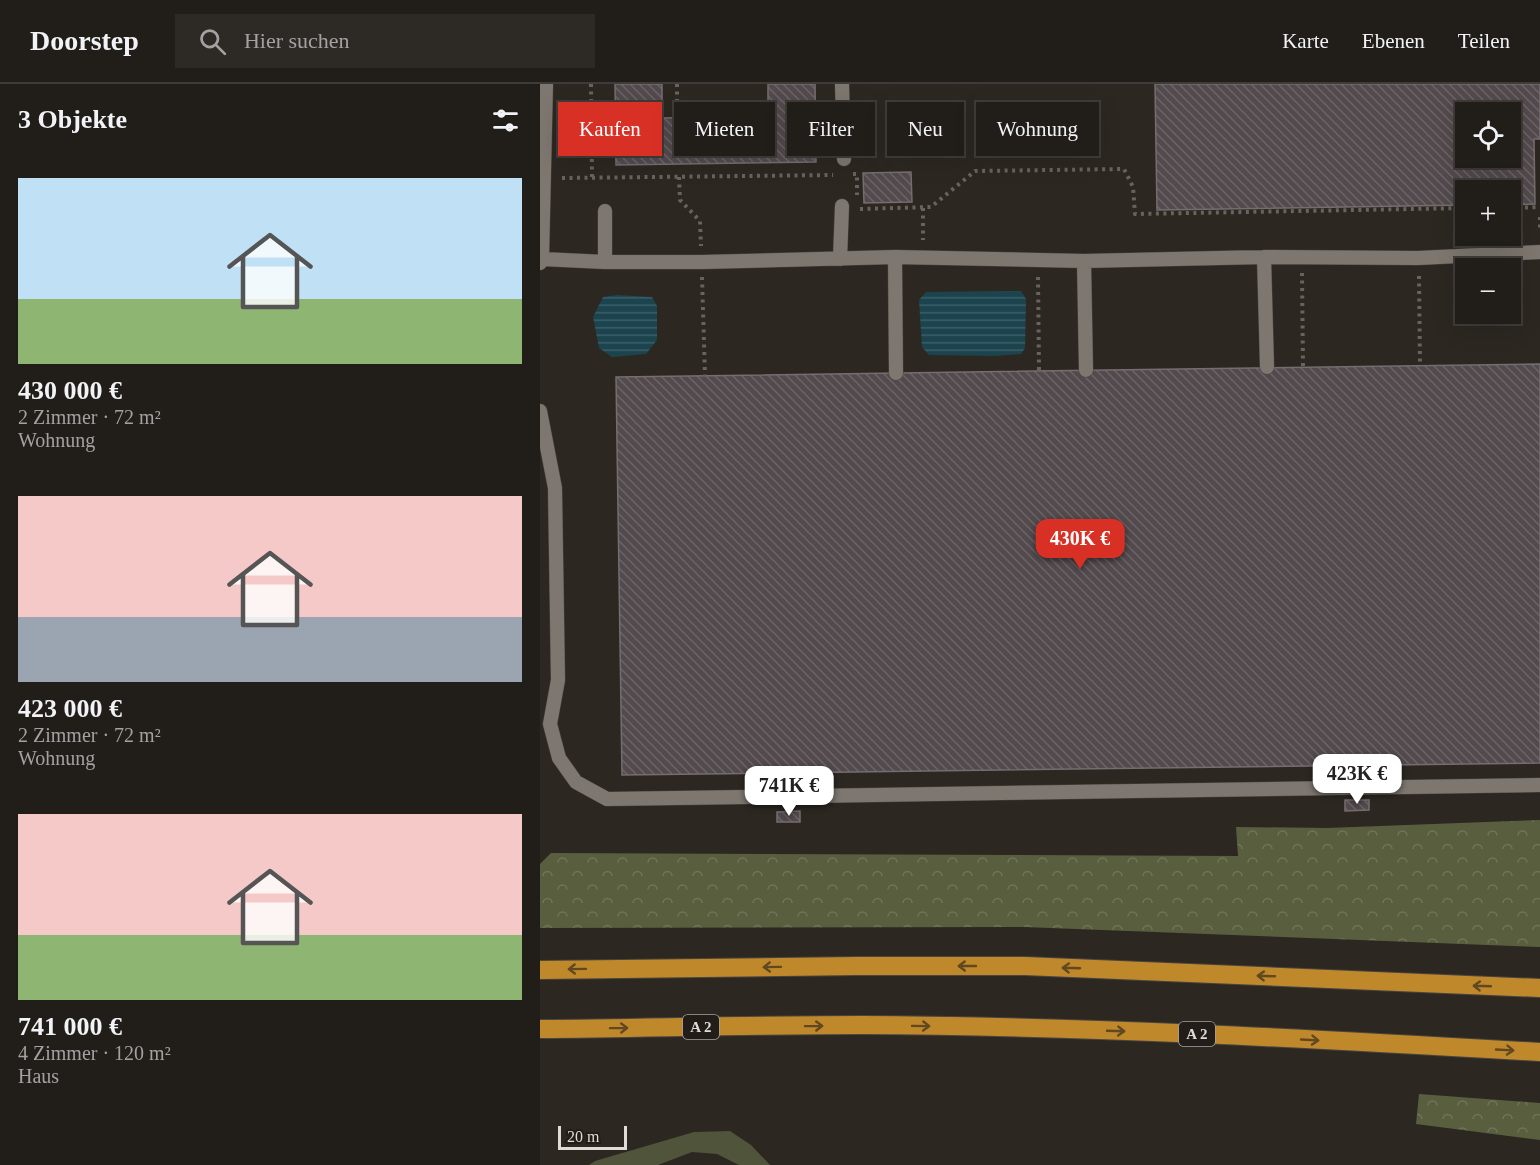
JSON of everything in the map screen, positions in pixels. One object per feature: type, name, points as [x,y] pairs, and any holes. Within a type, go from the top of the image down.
[{"type":"highway","points":[[540,970],[1025,966],[1540,988]]},
{"type":"highway","name":"A 2","points":[[540,1029],[862,1025],[1039,1028],[1537,1053]]},
{"type":"lane","points":[[546,84],[541,261],[896,257],[1084,261],[1264,257],[1418,258],[1540,252]]},
{"type":"lane","points":[[842,84],[844,159]]},
{"type":"lane","points":[[840,259],[842,206]]},
{"type":"lane","points":[[605,211],[605,262]]},
{"type":"lane","points":[[896,257],[897,373]]},
{"type":"lane","points":[[1264,257],[1267,367]]},
{"type":"lane","points":[[1084,261],[1086,370]]},
{"type":"lane","points":[[540,411],[555,488],[558,680],[545,724],[558,758],[576,782],[607,799],[1540,785]]},
{"type":"path","points":[[591,84],[592,178]]},
{"type":"path","points":[[677,84],[677,102]]},
{"type":"path","points":[[858,209],[931,207],[975,171],[1124,169],[1133,187],[1135,214],[1455,208]]},
{"type":"path","points":[[845,174],[857,174],[857,198]]},
{"type":"path","points":[[542,178],[833,175]]},
{"type":"path","points":[[1521,208],[1540,207]]},
{"type":"path","points":[[923,208],[924,259]]},
{"type":"path","points":[[1540,217],[1540,231]]},
{"type":"path","points":[[1302,258],[1303,367]]},
{"type":"path","points":[[1418,258],[1420,365]]},
{"type":"path","points":[[1038,276],[1039,371]]},
{"type":"green space","points":[[1540,820],[1540,947],[1024,927],[540,928],[540,864],[551,853],[1238,856],[1236,827],[1327,828]]},
{"type":"green space","points":[[1419,1094],[1540,1103],[1540,1140],[1416,1124]]},
{"type":"green space","points":[[730,1131],[751,1145],[770,1165],[739,1165],[717,1154],[692,1152],[658,1165],[589,1165],[595,1161],[694,1132]]},
{"type":"water","points":[[1021,291],[1026,299],[1025,348],[1021,354],[929,355],[922,347],[919,300],[926,292]]},
{"type":"water","points":[[617,295],[652,297],[657,306],[657,340],[646,354],[612,357],[599,348],[593,317],[603,297]]},
{"type":"building","points":[[615,84],[662,84],[662,102],[615,102]]},
{"type":"building","points":[[768,84],[815,84],[815,102],[787,102],[787,156],[816,156],[816,162],[616,165],[616,156],[662,156],[662,118],[674,118],[674,156],[775,156],[775,102],[768,102]]},
{"type":"building","points":[[1155,84],[1540,84],[1540,139],[1534,139],[1535,204],[1521,205],[1521,180],[1455,180],[1455,205],[1157,210]]},
{"type":"building","points":[[911,172],[912,202],[864,203],[863,173]]},
{"type":"building","points":[[1540,364],[1540,763],[622,775],[616,377]]},
{"type":"building","points":[[1345,800],[1369,800],[1369,810],[1345,811]]},
{"type":"building","points":[[800,811],[800,822],[777,822],[777,812]]}]
